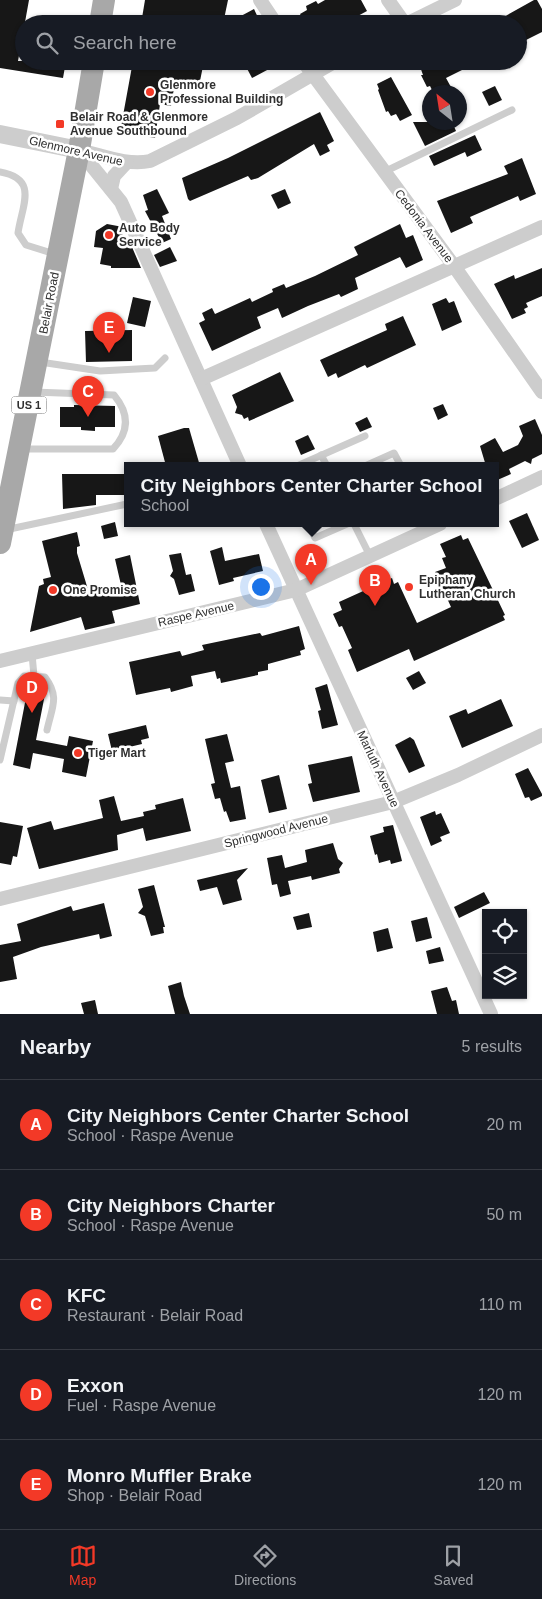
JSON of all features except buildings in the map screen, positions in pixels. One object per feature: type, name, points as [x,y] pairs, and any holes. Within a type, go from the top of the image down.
[{"type":"main road","points":[[102,15],[104,0]]},
{"type":"main road","name":"Belair Road","points":[[1,537],[79,150],[92,70]]},
{"type":"street","points":[[260,0],[270,15]]},
{"type":"street","points":[[388,0],[399,15]]},
{"type":"street","points":[[424,15],[455,0]]},
{"type":"street","name":"Cedonia Avenue","points":[[309,70],[454,266],[542,392]]},
{"type":"street","name":"Glenmore Avenue","points":[[0,134],[139,163],[166,154],[237,118],[319,70]]},
{"type":"street","points":[[79,150],[121,202],[142,244],[238,462]]},
{"type":"street","points":[[111,189],[114,176],[127,162]]},
{"type":"street","points":[[201,379],[542,227]]},
{"type":"street","points":[[499,497],[542,477]]},
{"type":"street","name":"Marluth Avenue","points":[[267,527],[491,1014]]},
{"type":"street","name":"Raspe Avenue","points":[[0,661],[296,590],[433,527]]},
{"type":"street","name":"Springwood Avenue","points":[[0,899],[393,802],[458,775],[542,735]]},
{"type":"lane","points":[[383,172],[512,110]]},
{"type":"lane","points":[[0,172],[12,174],[24,182],[27,192],[18,233],[26,245],[58,255]]},
{"type":"lane","points":[[37,362],[100,371],[155,368],[165,358]]},
{"type":"lane","points":[[20,449],[113,449],[122,439],[125,424],[124,407],[114,395],[31,392]]},
{"type":"lane","points":[[306,462],[366,436]]},
{"type":"lane","points":[[375,462],[394,453],[399,462]]},
{"type":"lane","points":[[321,455],[324,462]]},
{"type":"lane","points":[[1,537],[124,505]]},
{"type":"lane","points":[[310,527],[316,538],[340,527]]},
{"type":"lane","points":[[356,527],[370,556]]},
{"type":"lane","points":[[32,654],[34,676]]},
{"type":"lane","points":[[0,760],[18,683],[24,676],[45,676],[55,693],[47,730]]},
{"type":"lane","points":[[0,700],[14,701]]},
{"type":"place","name":"Glenmore Professional Building","points":[[150,92]]},
{"type":"place","name":"Belair Road & Glenmore Avenue Southbound","points":[[60,124]]},
{"type":"place","name":"Auto Body Service","points":[[109,235]]},
{"type":"place","name":"Monro Muffler Brake","points":[[109,353]]},
{"type":"place","name":"KFC","points":[[88,417]]},
{"type":"place","name":"City Neighbors Center Charter School","points":[[311,585]]},
{"type":"place","name":"Epiphany Lutheran Church","points":[[409,587]]},
{"type":"place","name":"One Promise","points":[[53,590]]},
{"type":"place","name":"City Neighbors Charter","points":[[375,606]]},
{"type":"place","name":"Exxon","points":[[32,713]]},
{"type":"place","name":"Tiger Mart","points":[[78,753]]}]
